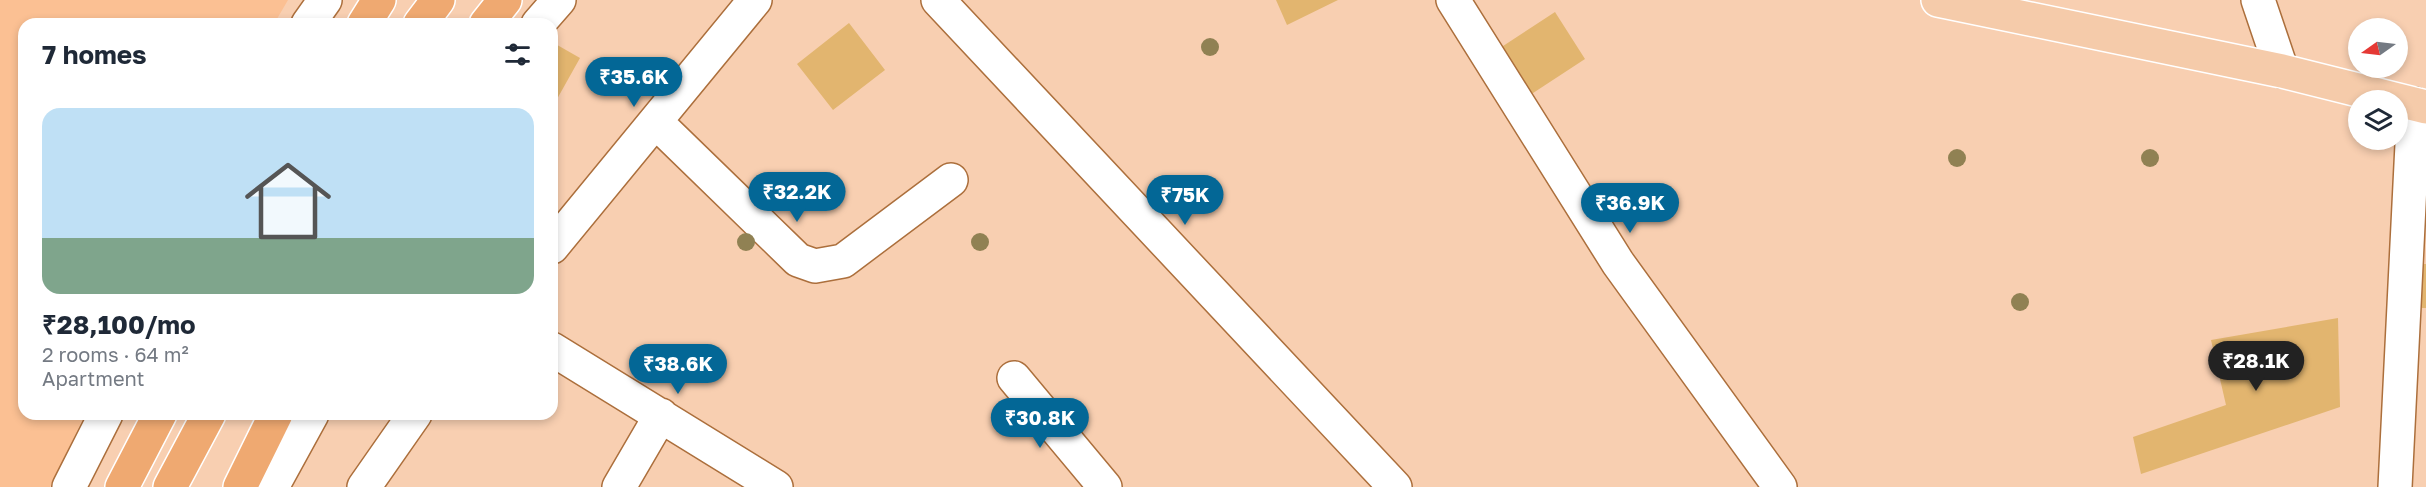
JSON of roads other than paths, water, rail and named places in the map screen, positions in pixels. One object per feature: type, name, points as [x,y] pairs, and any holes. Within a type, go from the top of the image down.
[{"type":"highway","points":[[368,18],[379,0]]},
{"type":"highway","points":[[424,18],[438,0]]},
{"type":"highway","points":[[491,18],[505,0]]},
{"type":"highway","points":[[122,487],[157,420]]},
{"type":"highway","points":[[170,487],[207,420]]},
{"type":"highway","points":[[240,487],[273,420]]},
{"type":"main road","points":[[1938,0],[2282,71],[2420,105]]},
{"type":"street","points":[[312,18],[325,0]]},
{"type":"street","points":[[543,18],[559,0]]},
{"type":"street","points":[[558,240],[754,0]]},
{"type":"street","points":[[938,0],[1395,487]]},
{"type":"street","points":[[1453,0],[1618,263],[1780,487]]},
{"type":"street","points":[[2258,0],[2282,71]]},
{"type":"street","points":[[2395,487],[2420,105]]},
{"type":"street","points":[[656,122],[798,260],[815,266],[843,261],[951,180]]},
{"type":"street","points":[[558,353],[776,487]]},
{"type":"street","points":[[1014,378],[1105,487]]},
{"type":"street","points":[[620,487],[661,415]]},
{"type":"street","points":[[69,487],[103,420]]},
{"type":"street","points":[[272,487],[309,420]]},
{"type":"street","points":[[364,487],[411,420]]}]
